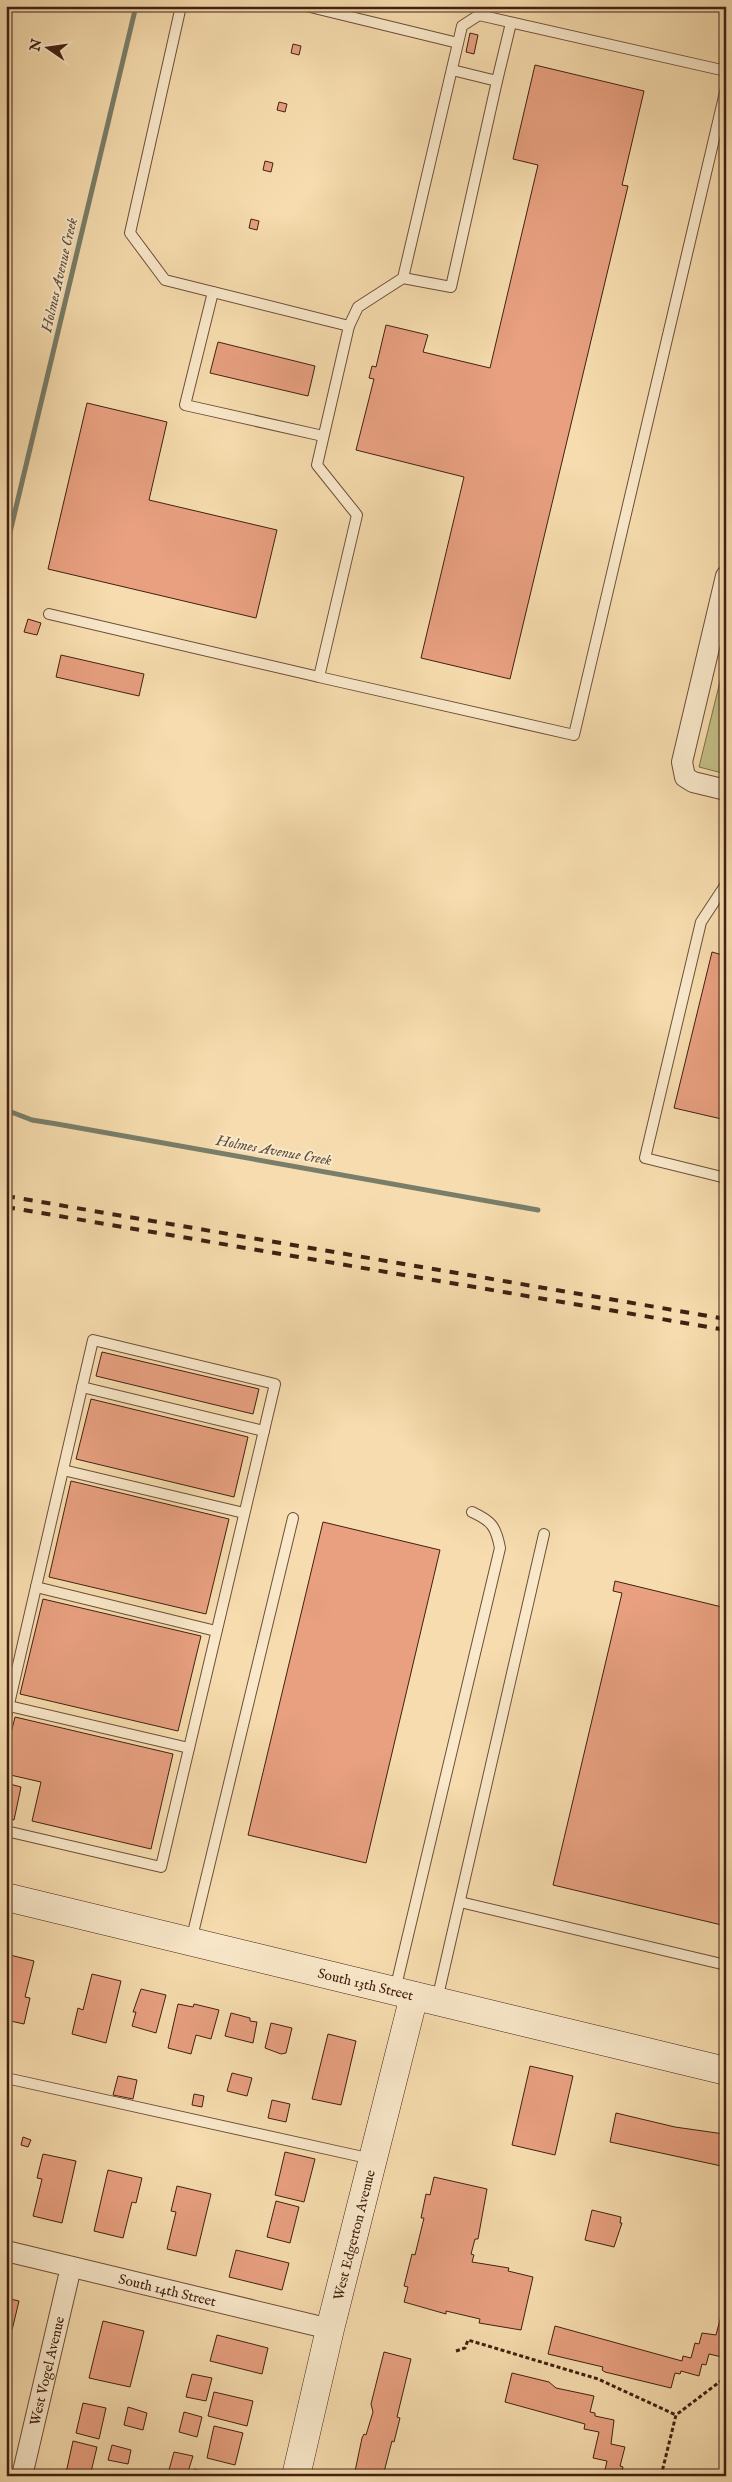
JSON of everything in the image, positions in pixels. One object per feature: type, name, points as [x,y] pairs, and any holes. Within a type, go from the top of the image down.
[{"type":"street","points":[[726,576],[682,762],[685,777],[693,782],[726,790]]},
{"type":"street","name":"South 13th Street","points":[[6,1897],[726,2072]]},
{"type":"street","name":"West Edgerton Avenue","points":[[296,2476],[330,2329],[415,1996]]},
{"type":"street","name":"South 14th Street","points":[[6,2252],[330,2329]]},
{"type":"street","name":"West Vogel Avenue","points":[[22,2476],[71,2267]]},
{"type":"lane","points":[[181,6],[130,233],[165,280],[349,326]]},
{"type":"lane","points":[[306,6],[458,43]]},
{"type":"lane","points":[[403,278],[462,26],[480,11],[511,23],[726,71]]},
{"type":"lane","points":[[319,677],[357,515],[317,465],[349,326],[358,307],[403,278],[450,287],[511,23]]},
{"type":"lane","points":[[452,70],[497,80]]},
{"type":"lane","points":[[49,614],[574,735],[726,88]]},
{"type":"lane","points":[[213,292],[185,405],[324,436]]},
{"type":"lane","points":[[726,884],[701,922],[645,1158],[726,1178]]},
{"type":"lane","points":[[6,1831],[160,1867],[189,1748],[275,1384],[93,1340],[7,1712],[189,1748]]},
{"type":"lane","points":[[82,1387],[264,1431]]},
{"type":"lane","points":[[63,1470],[244,1513]]},
{"type":"lane","points":[[415,1996],[500,1548],[497,1531],[486,1518],[472,1512]]},
{"type":"lane","points":[[191,1942],[293,1518]]},
{"type":"lane","points":[[415,1996],[460,1902],[544,1534]]},
{"type":"lane","points":[[36,1587],[216,1631]]},
{"type":"lane","points":[[460,1902],[726,1965]]},
{"type":"lane","points":[[6,2078],[373,2159]]},
{"type":"path","points":[[456,2351],[465,2348],[468,2340],[598,2380],[676,2415]]},
{"type":"path","points":[[662,2476],[676,2415],[726,2377]]},
{"type":"shaded area","points":[[726,657],[726,774],[699,767]]},
{"type":"building","points":[[470,33],[478,35],[474,54],[466,52]]},
{"type":"building","points":[[293,44],[301,46],[299,55],[291,53]]},
{"type":"building","points":[[535,65],[644,91],[622,185],[628,186],[510,679],[421,658],[464,477],[356,450],[374,379],[369,378],[372,366],[376,367],[386,325],[428,335],[423,352],[490,368],[538,165],[513,159]]},
{"type":"building","points":[[279,102],[287,104],[285,112],[277,110]]},
{"type":"building","points":[[265,161],[273,163],[271,172],[263,170]]},
{"type":"building","points":[[251,219],[259,221],[257,230],[249,228]]},
{"type":"building","points":[[218,342],[315,366],[308,396],[210,373]]},
{"type":"building","points":[[87,403],[167,422],[149,500],[277,530],[256,618],[48,569]]},
{"type":"building","points":[[28,619],[41,623],[37,635],[24,632]]},
{"type":"building","points":[[61,655],[144,674],[139,696],[56,677]]},
{"type":"building","points":[[712,952],[726,956],[726,1120],[674,1108]]},
{"type":"building","points":[[102,1352],[259,1389],[253,1414],[96,1376]]},
{"type":"building","points":[[91,1399],[248,1437],[234,1497],[76,1459]]},
{"type":"building","points":[[71,1481],[229,1519],[206,1614],[49,1577]]},
{"type":"building","points":[[323,1522],[440,1550],[366,1863],[248,1835]]},
{"type":"building","points":[[615,1581],[726,1608],[726,1926],[553,1885],[622,1593],[613,1591]]},
{"type":"building","points":[[43,1599],[201,1636],[178,1731],[20,1694]]},
{"type":"building","points":[[15,1717],[173,1754],[151,1849],[32,1821],[41,1782],[6,1774],[6,1754]]},
{"type":"building","points":[[6,1783],[21,1787],[14,1820],[6,1818]]},
{"type":"building","points":[[6,1954],[34,1961],[25,1997],[30,1998],[24,2024],[6,2020]]},
{"type":"building","points":[[92,1974],[121,1981],[106,2043],[72,2034],[78,2008],[83,2010]]},
{"type":"building","points":[[141,1989],[166,1995],[156,2033],[132,2026],[136,2012],[133,2012]]},
{"type":"building","points":[[178,2004],[193,2007],[194,2004],[219,2010],[211,2039],[196,2035],[191,2054],[168,2048]]},
{"type":"building","points":[[231,2013],[257,2022],[253,2043],[225,2036]]},
{"type":"building","points":[[271,2023],[292,2028],[286,2053],[281,2054],[265,2048]]},
{"type":"building","points":[[328,2034],[356,2041],[341,2105],[312,2099]]},
{"type":"building","points":[[530,2066],[573,2076],[555,2155],[512,2145]]},
{"type":"building","points":[[232,2073],[252,2078],[247,2096],[227,2091]]},
{"type":"building","points":[[118,2076],[137,2080],[133,2099],[113,2095]]},
{"type":"building","points":[[194,2094],[204,2096],[202,2107],[192,2105]]},
{"type":"building","points":[[272,2100],[290,2104],[286,2122],[268,2118]]},
{"type":"building","points":[[616,2113],[675,2127],[724,2134],[726,2167],[610,2142]]},
{"type":"building","points":[[23,2137],[31,2140],[28,2147],[21,2145]]},
{"type":"building","points":[[285,2152],[315,2159],[304,2202],[275,2195]]},
{"type":"building","points":[[43,2154],[76,2161],[62,2223],[33,2216],[42,2179],[37,2178]]},
{"type":"building","points":[[108,2170],[142,2178],[136,2203],[132,2202],[123,2238],[94,2231]]},
{"type":"building","points":[[434,2177],[487,2189],[478,2239],[475,2239],[471,2254],[474,2255],[472,2262],[509,2268],[508,2271],[533,2277],[521,2330],[479,2323],[480,2319],[446,2311],[446,2314],[404,2302],[408,2287],[404,2286],[412,2254],[415,2255],[424,2218],[421,2218],[426,2194],[430,2195]]},
{"type":"building","points":[[177,2186],[211,2194],[196,2256],[167,2249],[176,2212],[171,2211]]},
{"type":"building","points":[[276,2201],[299,2207],[290,2243],[267,2237]]},
{"type":"building","points":[[592,2210],[621,2217],[620,2223],[622,2223],[614,2247],[585,2240]]},
{"type":"building","points":[[236,2250],[289,2263],[282,2290],[229,2277]]},
{"type":"building","points":[[726,2297],[726,2342],[722,2357],[709,2354],[706,2365],[702,2364],[699,2376],[681,2371],[680,2374],[675,2373],[671,2388],[605,2372],[602,2370],[603,2367],[548,2354],[555,2326],[682,2361],[683,2356],[691,2358],[695,2343],[699,2344],[702,2333],[716,2335]]},
{"type":"building","points":[[6,2298],[19,2301],[12,2330],[6,2329]]},
{"type":"building","points":[[103,2321],[144,2331],[130,2387],[89,2378]]},
{"type":"building","points":[[217,2335],[268,2348],[262,2374],[210,2361]]},
{"type":"building","points":[[384,2352],[411,2359],[397,2417],[400,2418],[383,2476],[354,2476],[362,2438],[364,2434],[366,2435],[373,2412],[371,2404]]},
{"type":"building","points":[[512,2373],[549,2382],[556,2388],[594,2396],[590,2412],[595,2413],[595,2416],[614,2420],[611,2444],[625,2447],[620,2466],[623,2467],[622,2472],[638,2476],[608,2476],[609,2471],[605,2470],[607,2461],[593,2458],[599,2432],[584,2429],[585,2424],[505,2402]]},
{"type":"building","points":[[192,2374],[212,2378],[206,2401],[186,2397]]},
{"type":"building","points":[[214,2392],[253,2401],[247,2426],[208,2416]]},
{"type":"building","points":[[83,2403],[106,2408],[99,2439],[76,2433]]},
{"type":"building","points":[[128,2407],[147,2413],[143,2430],[124,2425]]},
{"type":"building","points":[[184,2412],[202,2417],[197,2437],[179,2432]]},
{"type":"building","points":[[214,2426],[243,2433],[235,2465],[207,2458]]},
{"type":"building","points":[[73,2441],[97,2447],[90,2476],[66,2473]]},
{"type":"building","points":[[112,2445],[131,2450],[128,2464],[108,2460]]},
{"type":"building","points":[[174,2452],[193,2456],[187,2475],[169,2470]]},
{"type":"building","points":[[194,2469],[220,2476],[193,2476]]},
{"type":"waterway","name":"Holmes Avenue Creek","points":[[6,549],[136,6]]},
{"type":"waterway","name":"Holmes Avenue Creek","points":[[6,1110],[32,1120],[538,1210]]},
{"type":"railway","points":[[6,1196],[726,1319]]},
{"type":"railway","points":[[6,1207],[726,1330]]}]
